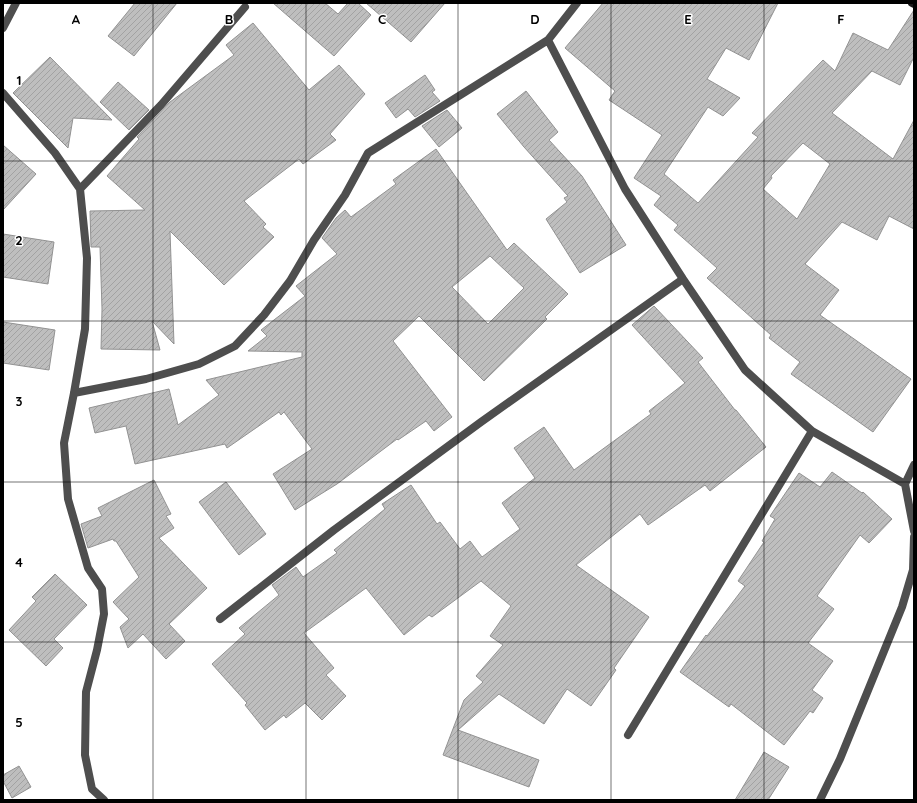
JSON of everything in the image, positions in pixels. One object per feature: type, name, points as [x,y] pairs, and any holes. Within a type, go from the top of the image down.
[{"type":"street","points":[[3,28],[16,3]]},
{"type":"street","points":[[74,393],[146,379],[200,364],[235,346],[264,315],[290,281],[314,240],[345,195],[368,153],[548,40],[577,3]]},
{"type":"street","points":[[80,189],[161,105],[245,7]]},
{"type":"street","points":[[548,40],[624,189],[683,280],[746,370],[812,430],[905,484]]},
{"type":"street","points":[[3,93],[55,153],[80,189],[87,258],[85,329],[64,443],[68,499],[88,568],[102,589],[104,614],[98,650],[86,692],[85,755],[92,789],[104,800]]},
{"type":"street","points":[[220,619],[334,530],[481,422],[683,280]]},
{"type":"street","points":[[628,735],[812,430]]},
{"type":"street","points":[[914,465],[905,484],[914,531]]},
{"type":"street","points":[[820,800],[840,759],[902,607],[913,570],[914,537]]},
{"type":"building","points":[[135,3],[177,3],[134,56],[108,36]]},
{"type":"building","points":[[273,3],[325,3],[338,14],[348,3],[358,3],[371,15],[334,56]]},
{"type":"building","points":[[366,3],[445,3],[411,42]]},
{"type":"building","points":[[603,3],[778,3],[749,60],[726,48],[707,79],[740,98],[723,116],[708,107],[664,174],[698,203],[758,137],[752,133],[823,60],[835,71],[853,33],[888,50],[914,10],[914,57],[900,85],[872,71],[832,113],[893,159],[914,120],[914,229],[889,216],[877,240],[842,222],[805,264],[839,290],[820,315],[911,379],[873,432],[791,374],[800,362],[769,338],[771,335],[707,278],[717,268],[674,230],[678,225],[654,205],[661,196],[634,178],[662,135],[609,100],[615,91],[565,48]],"holes":[[[803,143],[830,164],[797,219],[763,189],[772,178],[771,176]]]},
{"type":"building","points":[[253,23],[309,90],[339,65],[365,94],[330,134],[336,140],[303,164],[299,159],[244,201],[266,224],[263,227],[274,237],[224,285],[170,231],[174,344],[152,321],[160,350],[101,349],[102,309],[100,247],[91,247],[90,211],[145,210],[107,176],[139,139],[137,137],[170,102],[234,55],[226,45]]},
{"type":"building","points":[[50,57],[112,120],[73,118],[68,148],[13,93]]},
{"type":"building","points":[[425,75],[435,90],[432,92],[440,101],[415,117],[408,109],[396,118],[385,103]]},
{"type":"building","points":[[118,82],[149,110],[129,130],[100,102]]},
{"type":"building","points":[[526,91],[558,132],[549,140],[582,176],[626,245],[580,273],[546,219],[567,202],[564,198],[568,196],[497,114]]},
{"type":"building","points":[[447,110],[462,128],[439,147],[422,126]]},
{"type":"building","points":[[3,145],[36,174],[3,210]]},
{"type":"building","points":[[436,149],[507,250],[514,243],[568,294],[545,317],[547,319],[484,381],[419,316],[393,341],[452,417],[434,431],[426,421],[398,440],[397,439],[337,484],[295,510],[273,474],[312,449],[284,412],[281,415],[279,412],[227,448],[225,444],[135,464],[126,426],[95,433],[89,408],[169,389],[178,425],[219,395],[206,380],[302,357],[302,352],[248,351],[267,336],[261,330],[305,296],[296,286],[337,254],[322,238],[336,218],[345,210],[351,217],[396,184],[393,180]],"holes":[[[490,256],[524,288],[488,324],[452,287]]]},
{"type":"building","points":[[3,234],[54,242],[48,284],[3,277]]},
{"type":"building","points":[[654,306],[703,358],[698,362],[766,447],[710,491],[705,485],[648,525],[640,514],[576,565],[649,617],[614,668],[616,670],[591,706],[567,689],[544,724],[499,694],[458,730],[539,760],[529,787],[443,755],[464,700],[483,682],[476,676],[503,645],[490,636],[511,606],[481,581],[432,617],[429,615],[404,635],[366,588],[304,633],[334,668],[326,675],[346,696],[322,720],[305,703],[286,718],[284,715],[265,730],[245,705],[247,703],[212,664],[245,634],[239,628],[279,595],[272,585],[296,567],[303,577],[337,553],[334,550],[385,509],[382,504],[411,485],[437,524],[440,522],[460,549],[470,541],[482,557],[520,529],[502,503],[535,478],[514,448],[544,427],[574,470],[651,414],[649,411],[685,383],[632,325]]},
{"type":"building","points":[[3,322],[55,330],[49,370],[3,363]]},
{"type":"building","points":[[832,472],[862,493],[863,492],[892,519],[869,543],[860,535],[817,596],[834,609],[808,643],[833,661],[812,690],[823,698],[813,713],[810,711],[784,745],[731,704],[729,707],[680,672],[706,635],[707,636],[745,586],[738,581],[764,542],[762,541],[775,519],[770,516],[799,473],[820,487]]},
{"type":"building","points":[[154,480],[171,514],[166,516],[174,528],[159,538],[207,588],[169,624],[185,641],[166,659],[143,634],[128,648],[120,627],[129,619],[113,602],[139,577],[116,541],[113,539],[88,548],[81,524],[102,516],[98,508]]},
{"type":"building","points":[[226,482],[266,534],[239,555],[199,502]]},
{"type":"building","points":[[55,574],[87,605],[54,639],[63,648],[46,666],[9,630],[36,601],[32,597]]},
{"type":"building","points":[[764,752],[789,767],[768,800],[735,800]]},
{"type":"building","points":[[19,766],[31,787],[12,798],[3,781],[3,775]]}]
